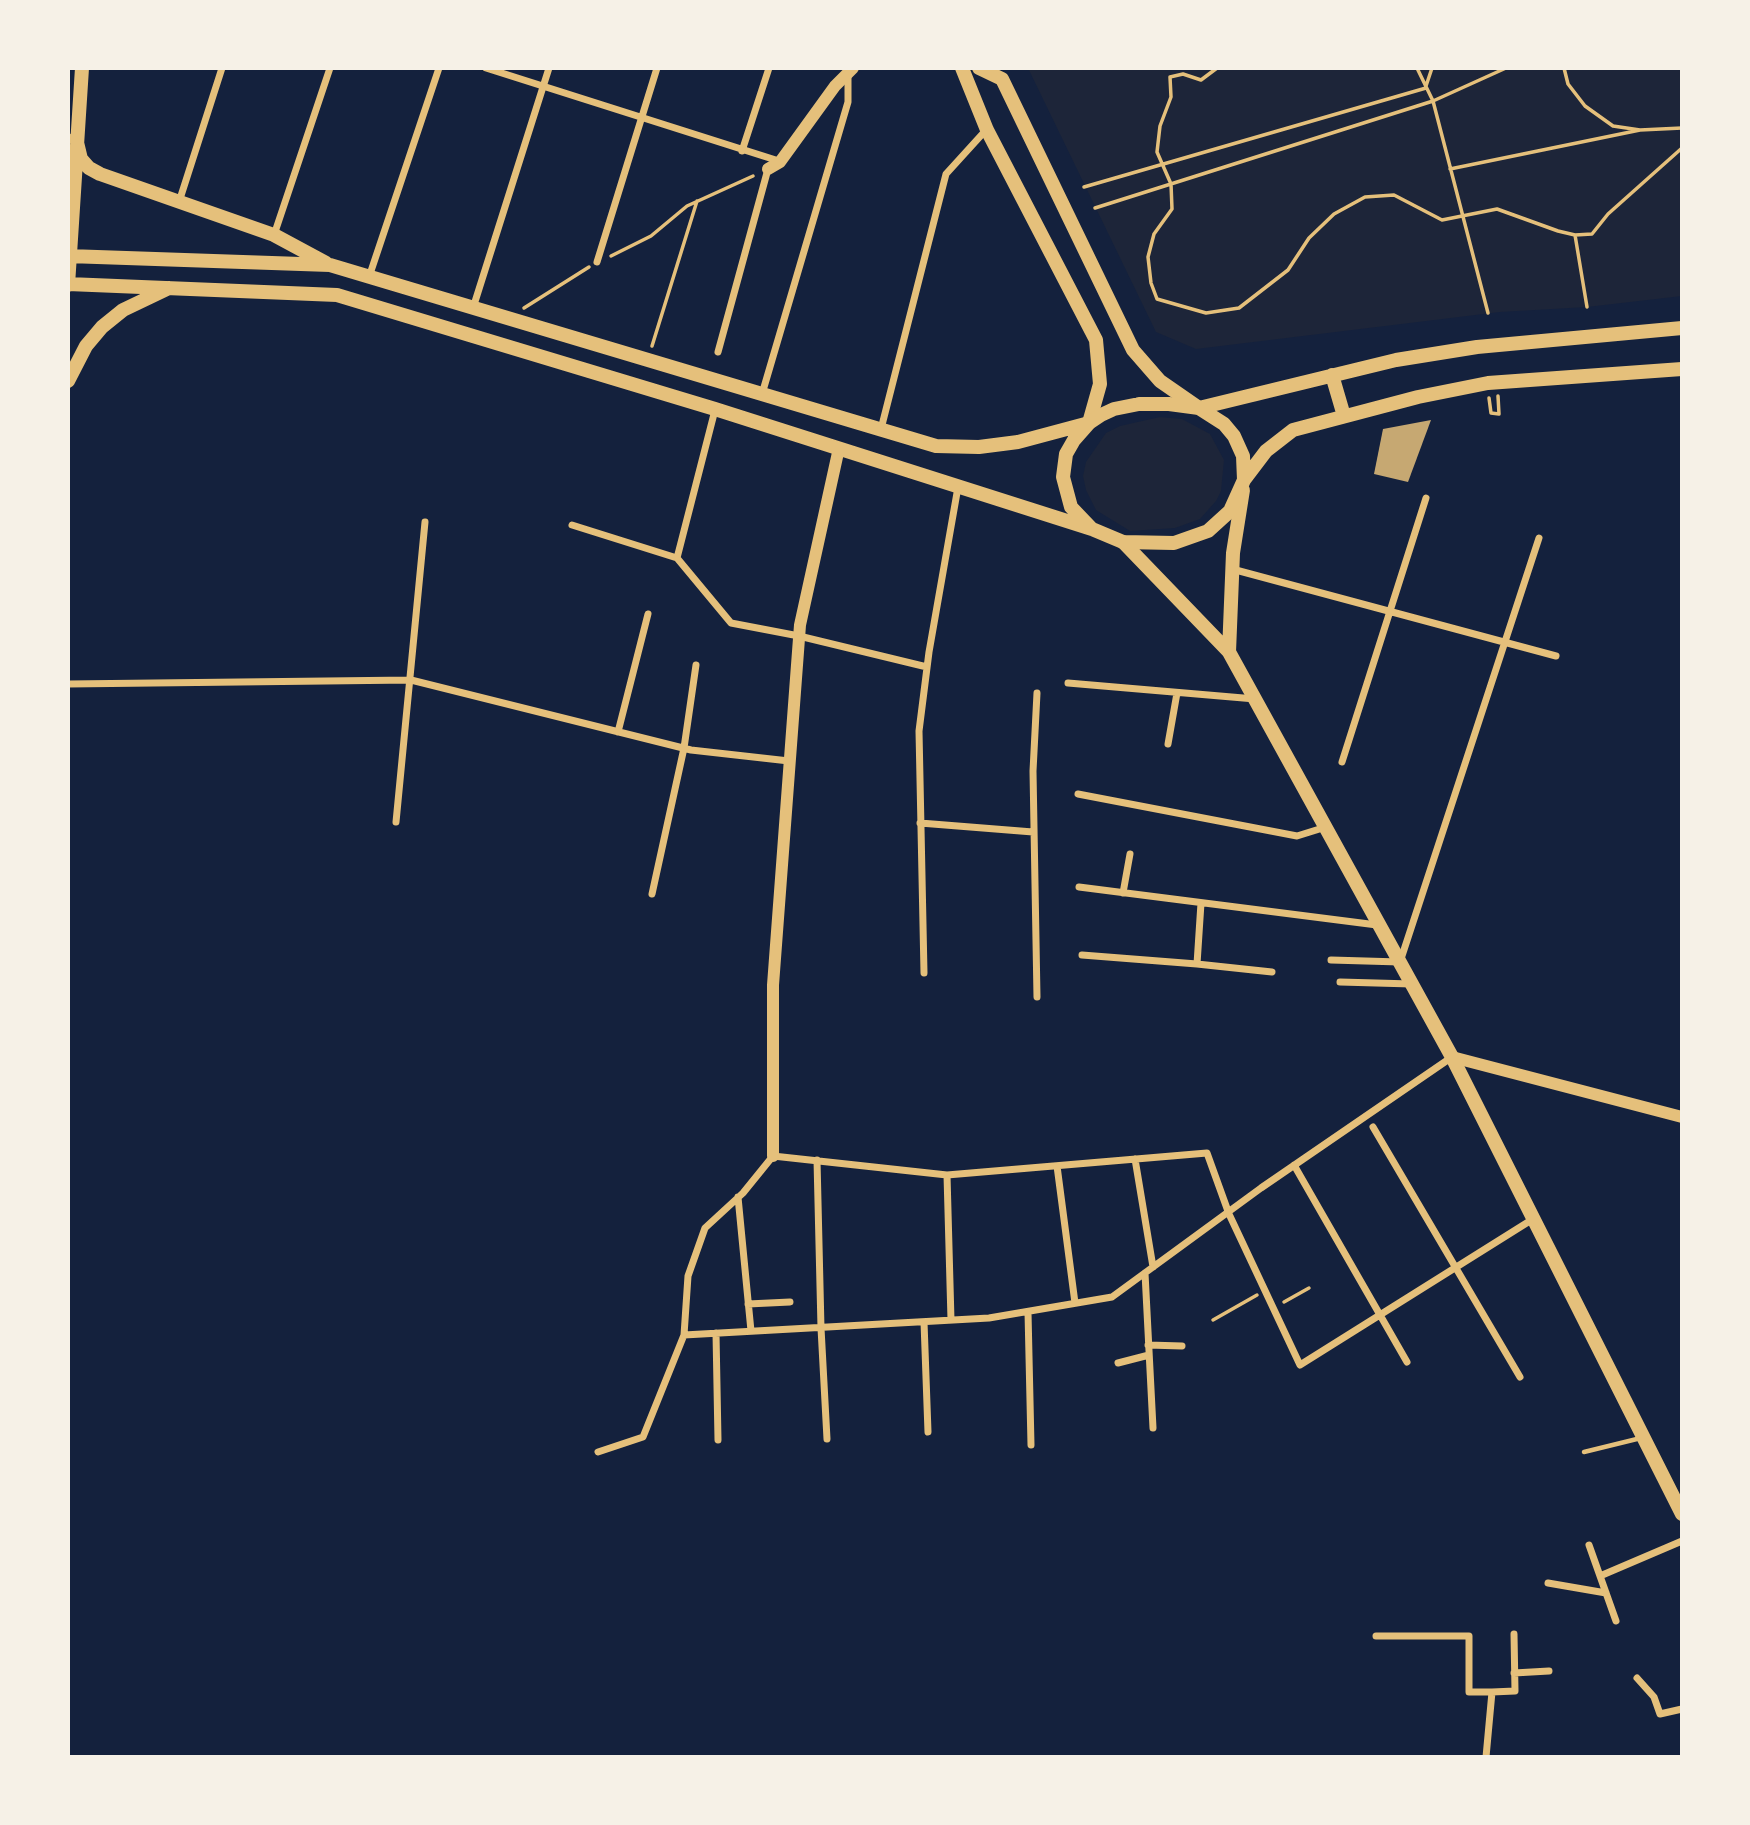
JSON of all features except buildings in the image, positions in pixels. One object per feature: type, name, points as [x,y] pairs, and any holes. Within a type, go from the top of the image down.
[{"type":"main road","points":[[68,117],[72,68]]},
{"type":"main road","points":[[82,68],[68,285],[337,295],[715,409],[1092,529],[1123,542],[1174,543],[1208,531],[1230,511],[1244,480],[1266,451],[1293,430],[1488,383],[1682,369]]},
{"type":"main road","points":[[962,68],[970,94],[987,130],[1096,340],[1100,384],[1089,423],[1066,454],[1063,477],[1071,507],[1092,529]]},
{"type":"main road","points":[[979,68],[1002,79],[1133,350],[1160,381],[1224,424],[1234,436],[1243,456],[1244,480],[1232,569],[1229,652]]},
{"type":"main road","points":[[76,138],[81,159],[89,168],[274,236],[330,265],[936,446],[979,447],[1018,442],[1089,423],[1114,409],[1139,404],[1199,408],[1332,375],[1477,347],[1682,328]]},
{"type":"main road","points":[[69,256],[330,265]]},
{"type":"main road","points":[[68,381],[86,346],[102,327],[123,310],[171,288]]},
{"type":"main road","points":[[1332,375],[1344,416]]},
{"type":"main road","points":[[1123,542],[1229,652],[1452,1057],[1643,1437],[1677,1493],[1682,1514]]},
{"type":"street","points":[[179,202],[222,68]]},
{"type":"street","points":[[274,236],[330,68]]},
{"type":"street","points":[[369,277],[439,68]]},
{"type":"street","points":[[486,68],[780,162]]},
{"type":"street","points":[[473,308],[549,68]]},
{"type":"street","points":[[597,262],[657,68]]},
{"type":"street","points":[[741,151],[768,68]]},
{"type":"street","points":[[718,352],[768,169],[780,162],[835,86],[851,72]]},
{"type":"street","points":[[762,394],[848,102],[851,72]]},
{"type":"street","points":[[881,429],[946,174],[987,130]]},
{"type":"street","points":[[677,558],[715,409]]},
{"type":"street","points":[[598,1452],[643,1437],[684,1335],[688,1276],[705,1228],[738,1197],[773,1156],[773,985],[799,636],[839,448]]},
{"type":"street","points":[[924,973],[919,731],[927,667],[958,486]]},
{"type":"street","points":[[1342,762],[1426,498]]},
{"type":"street","points":[[396,822],[425,522]]},
{"type":"street","points":[[572,525],[677,558],[731,623],[799,636],[927,667]]},
{"type":"street","points":[[1331,960],[1400,962],[1539,538]]},
{"type":"street","points":[[1232,569],[1556,656]]},
{"type":"street","points":[[618,732],[648,614]]},
{"type":"street","points":[[652,894],[684,748],[696,665]]},
{"type":"street","points":[[68,684],[411,680],[684,748],[789,761]]},
{"type":"street","points":[[1068,683],[1255,699]]},
{"type":"street","points":[[1037,693],[1033,832],[1037,997]]},
{"type":"street","points":[[1168,744],[1177,693]]},
{"type":"street","points":[[1078,794],[1297,836],[1326,827]]},
{"type":"street","points":[[920,823],[1033,832]]},
{"type":"street","points":[[1123,893],[1129,854]]},
{"type":"street","points":[[1079,887],[1380,925]]},
{"type":"street","points":[[1197,964],[1201,903]]},
{"type":"street","points":[[1082,955],[1272,972]]},
{"type":"street","points":[[1340,982],[1412,984]]},
{"type":"street","points":[[684,1335],[951,1320],[1028,1312],[1112,1297],[1294,1165],[1452,1057],[1682,1117]]},
{"type":"street","points":[[1373,1127],[1520,1377]]},
{"type":"street","points":[[773,1156],[947,1175],[1207,1153],[1229,1214],[1300,1365],[1533,1219]]},
{"type":"street","points":[[1135,1159],[1153,1267]]},
{"type":"street","points":[[817,1160],[827,1439]]},
{"type":"street","points":[[1294,1165],[1406,1362]]},
{"type":"street","points":[[1056,1166],[1075,1303]]},
{"type":"street","points":[[947,1175],[951,1320]]},
{"type":"street","points":[[738,1197],[751,1331]]},
{"type":"street","points":[[1144,1273],[1153,1428]]},
{"type":"street","points":[[748,1304],[790,1302]]},
{"type":"street","points":[[1028,1312],[1031,1445]]},
{"type":"street","points":[[924,1322],[928,1432]]},
{"type":"street","points":[[716,1333],[718,1440]]},
{"type":"street","points":[[1149,1345],[1182,1346]]},
{"type":"street","points":[[1118,1363],[1149,1354]]},
{"type":"street","points":[[1600,1576],[1682,1541]]},
{"type":"street","points":[[1589,1545],[1616,1621]]},
{"type":"street","points":[[1548,1583],[1606,1593]]},
{"type":"street","points":[[1376,1636],[1469,1636],[1469,1692],[1492,1692],[1515,1691],[1514,1634]]},
{"type":"street","points":[[1514,1673],[1549,1671]]},
{"type":"street","points":[[1637,1678],[1654,1697],[1660,1714],[1682,1709]]},
{"type":"street","points":[[1486,1757],[1492,1692]]},
{"type":"lane","points":[[1584,1452],[1643,1437]]},
{"type":"path","points":[[1217,68],[1202,80],[1183,74],[1170,77],[1171,97],[1160,126],[1157,152],[1171,184],[1172,209],[1154,234],[1148,257],[1151,283],[1157,299],[1206,313],[1239,308],[1288,270],[1309,238],[1334,214],[1365,197],[1394,195],[1442,219],[1497,209],[1575,235],[1592,234],[1608,214],[1682,148]]},
{"type":"path","points":[[1417,68],[1433,102],[1488,313]]},
{"type":"path","points":[[1426,88],[1432,68]]},
{"type":"path","points":[[1095,208],[1433,102],[1506,68]]},
{"type":"path","points":[[1564,68],[1567,84],[1585,106],[1613,127],[1640,130]]},
{"type":"path","points":[[1084,187],[1426,88]]},
{"type":"path","points":[[1450,169],[1640,130],[1682,128]]},
{"type":"path","points":[[535,301],[597,262],[651,236],[697,201],[768,169]]},
{"type":"path","points":[[655,337],[697,201]]},
{"type":"path","points":[[1575,235],[1587,307]]},
{"type":"path","points":[[1491,413],[1499,414]]},
{"type":"path","points":[[1273,1308],[1308,1288]]},
{"type":"path","points":[[1213,1320],[1264,1290]]},
{"type":"shaded area","points":[[1028,68],[1682,68],[1682,296],[1587,307],[1500,312],[1196,349],[1156,332]]},
{"type":"shaded area","points":[[1160,417],[1182,419],[1210,434],[1224,460],[1221,491],[1200,519],[1175,528],[1130,531],[1096,510],[1086,490],[1083,476],[1086,462],[1106,433],[1120,426]]}]
